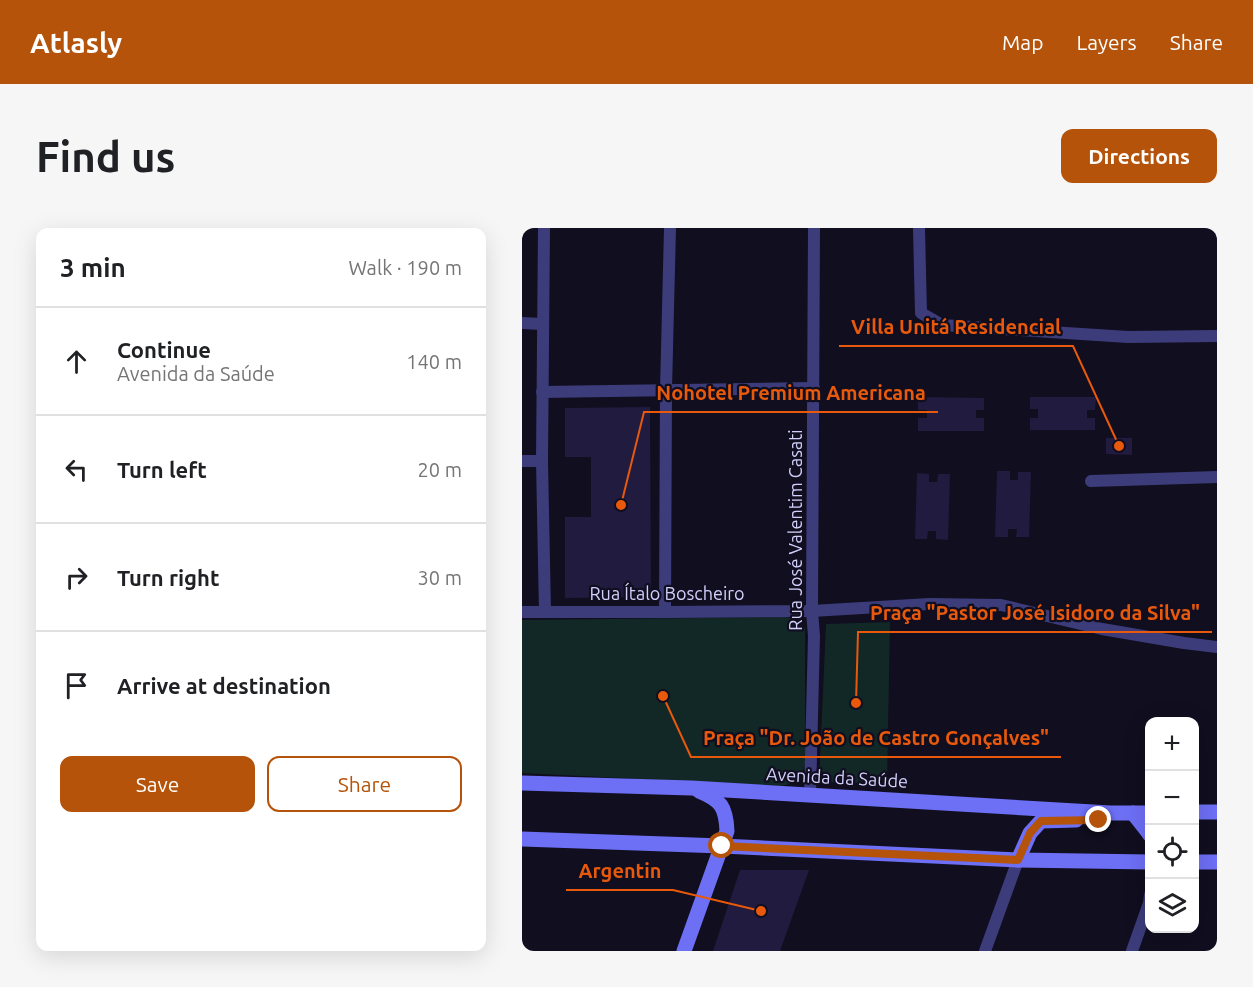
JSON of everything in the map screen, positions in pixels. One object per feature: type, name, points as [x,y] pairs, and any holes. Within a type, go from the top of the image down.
[{"type":"main road","name":"Avenida da Saúde","points":[[522,783],[691,788],[1110,813],[1145,813]]},
{"type":"main road","points":[[684,951],[726,831],[725,811],[720,803],[713,797],[691,788]]},
{"type":"main road","points":[[1199,812],[1217,812]]},
{"type":"main road","points":[[1018,860],[1030,833],[1041,821],[1099,820],[1110,813]]},
{"type":"main road","points":[[1133,813],[1145,828]]},
{"type":"main road","points":[[522,839],[1018,860],[1145,862]]},
{"type":"main road","points":[[1199,862],[1217,862]]},
{"type":"street","points":[[544,228],[542,461],[545,612]]},
{"type":"street","points":[[665,612],[666,390],[670,228]]},
{"type":"street","name":"Rua José Valentim Casati","points":[[810,796],[814,636],[812,610],[814,228]]},
{"type":"street","points":[[919,228],[921,313],[942,325],[1128,337],[1217,336]]},
{"type":"street","points":[[522,323],[542,324]]},
{"type":"street","points":[[542,392],[814,388]]},
{"type":"street","points":[[522,461],[542,461]]},
{"type":"street","points":[[1091,482],[1217,477]]},
{"type":"street","name":"Rua Ítalo Boscheiro","points":[[522,612],[812,610],[929,604],[1002,605],[1102,629],[1217,647]]},
{"type":"street","points":[[985,951],[1018,860]]},
{"type":"street","points":[[1132,951],[1145,914]]},
{"type":"green space","points":[[786,617],[805,628],[805,765],[799,777],[790,784],[781,786],[522,773],[522,620]]},
{"type":"green space","points":[[890,622],[887,784],[819,782],[826,624]]},
{"type":"building","points":[[918,397],[984,398],[984,410],[976,410],[976,418],[984,418],[984,431],[918,431],[918,418],[927,418],[927,410],[918,410]]},
{"type":"building","points":[[1030,397],[1096,397],[1095,410],[1087,410],[1087,418],[1095,418],[1095,430],[1030,430],[1030,418],[1038,418],[1038,409],[1030,409]]},
{"type":"building","points":[[650,407],[651,597],[565,598],[565,517],[591,517],[591,457],[565,457],[565,408]]},
{"type":"building","points":[[1106,438],[1132,438],[1132,455],[1106,454]]},
{"type":"building","points":[[997,471],[1010,471],[1010,480],[1018,480],[1018,472],[1031,472],[1029,537],[1016,537],[1017,529],[1008,529],[1008,537],[995,537]]},
{"type":"building","points":[[917,473],[929,474],[929,482],[937,482],[938,474],[950,474],[948,540],[936,539],[936,531],[928,531],[927,539],[915,539]]},
{"type":"building","points":[[740,870],[809,870],[780,951],[713,951]]},
{"type":"place","name":"Villa Unitá Residencial","points":[[1119,446]]},
{"type":"place","name":"Nohotel Premium Americana","points":[[621,505]]},
{"type":"place","name":"Praça \"Dr. João de Castro Gonçalves\"","points":[[663,696]]},
{"type":"place","name":"Praça \"Pastor José Isidoro da Silva\"","points":[[856,703]]},
{"type":"place","name":"Argentin","points":[[761,911]]},
{"type":"route","points":[[722,846],[1018,860],[1030,833],[1041,821],[1099,820]]}]
